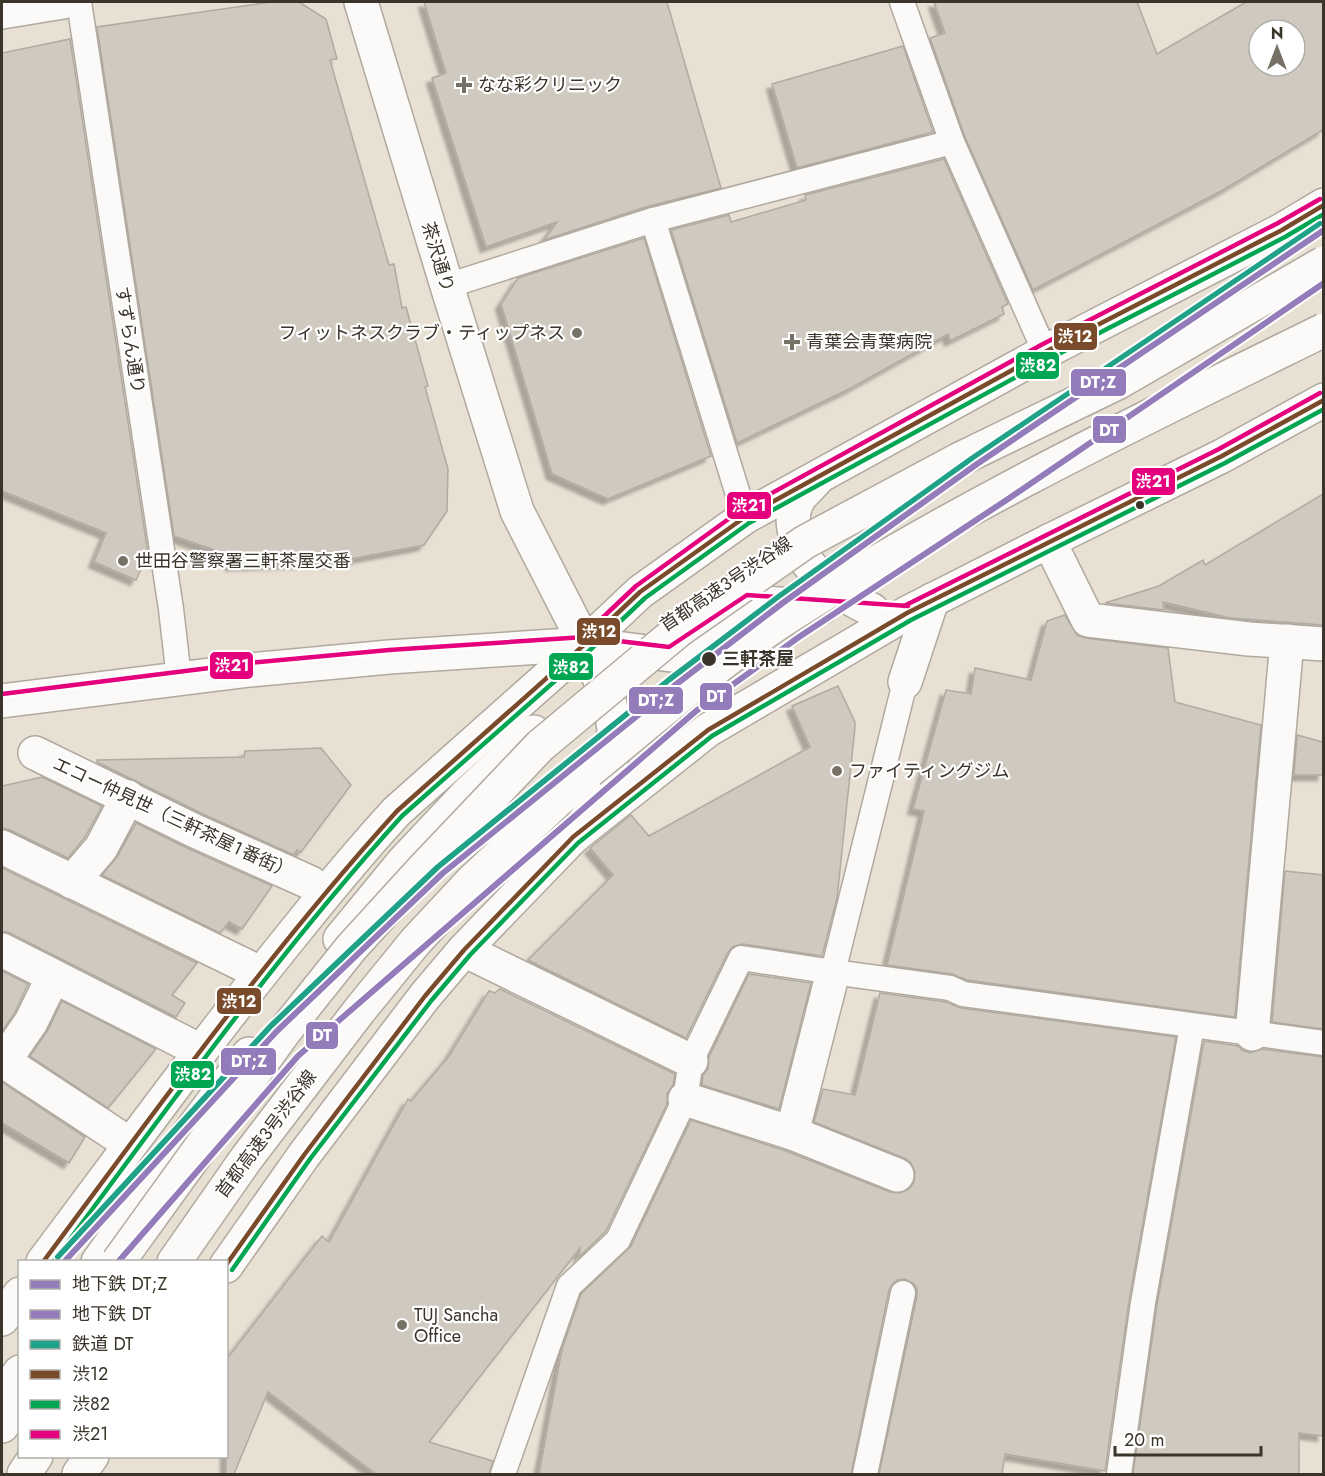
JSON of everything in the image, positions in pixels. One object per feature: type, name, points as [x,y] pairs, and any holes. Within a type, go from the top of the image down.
[{"type":"main road","points":[[2,12],[63,2]]},
{"type":"main road","name":"茶沢通り","points":[[361,2],[517,512],[585,644],[610,704],[614,729],[611,765],[606,785],[599,800],[573,837]]},
{"type":"main road","points":[[45,1260],[262,971],[372,838],[397,811],[585,644],[640,592],[745,517],[1045,352],[1282,230],[1323,205]]},
{"type":"main road","points":[[119,1260],[284,1032],[351,948],[540,746],[678,630],[806,542],[958,460],[1119,382],[1323,264]]},
{"type":"main road","name":"首都高速3号渋谷線","points":[[99,1260],[291,997],[404,861],[468,793],[604,672],[668,622],[732,577],[800,534],[956,447],[1323,264]]},
{"type":"main road","name":"首都高速3号渋谷線","points":[[175,1260],[260,1141],[359,1011],[416,942],[472,881],[581,779],[714,669],[788,617],[855,575],[995,496],[1323,330]]},
{"type":"main road","points":[[228,1263],[304,1155],[425,996],[464,950],[573,837],[708,730],[920,606],[1222,456],[1323,400]]},
{"type":"main road","points":[[819,477],[799,498],[792,518],[798,545],[803,556],[825,581],[841,594],[872,610]]},
{"type":"main road","points":[[1049,541],[1088,620],[1323,644]]},
{"type":"main road","points":[[2,701],[179,678],[389,657],[585,644],[671,655],[749,602],[872,610],[920,606]]},
{"type":"main road","points":[[905,682],[920,606]]},
{"type":"main road","points":[[1252,1034],[1287,641]]},
{"type":"main road","name":"エコー仲見世（三軒茶屋１番街）","points":[[35,753],[311,883]]},
{"type":"main road","points":[[72,882],[101,848],[128,797]]},
{"type":"main road","points":[[2,847],[248,967]]},
{"type":"main road","points":[[2,950],[189,1045]]},
{"type":"main road","points":[[464,950],[691,1061]]},
{"type":"main road","points":[[792,1133],[833,972]]},
{"type":"main road","points":[[52,977],[31,1022],[3,1061],[119,1137]]},
{"type":"main road","points":[[685,1099],[792,1133],[897,1175]]},
{"type":"main road","points":[[2,1319],[18,1297]]},
{"type":"main road","points":[[2,1397],[18,1375]]},
{"type":"main road","points":[[2,1426],[18,1404]]},
{"type":"main road","points":[[24,1474],[35,1458]]},
{"type":"main road","points":[[79,1474],[91,1458]]},
{"type":"lane","name":"すずらん通り","points":[[79,2],[171,609],[179,678]]},
{"type":"lane","points":[[902,2],[952,142],[1045,352]]},
{"type":"lane","points":[[447,286],[653,220],[952,142]]},
{"type":"lane","points":[[653,220],[745,517]]},
{"type":"lane","points":[[833,972],[905,682]]},
{"type":"lane","points":[[502,1474],[569,1286],[618,1240],[685,1099],[691,1061],[741,958],[950,988],[963,994],[1323,1044]]},
{"type":"lane","points":[[1119,1474],[1143,1304],[1192,1026]]},
{"type":"lane","points":[[865,1474],[903,1293]]},
{"type":"building","points":[[271,2],[299,2],[326,19],[337,59],[330,60],[389,265],[394,264],[402,308],[406,307],[428,386],[425,387],[448,469],[447,511],[424,545],[335,562],[231,565],[226,554],[174,536],[97,27]]},
{"type":"building","points":[[424,2],[667,2],[721,188],[649,206],[544,240],[557,222],[486,247],[432,78],[446,73]]},
{"type":"building","points":[[934,2],[1137,2],[1157,54],[1246,2],[1323,2],[1323,130],[1223,190],[1033,290],[965,137],[930,38],[945,33]]},
{"type":"building","points":[[70,39],[148,554],[136,580],[94,562],[106,533],[2,491],[2,53]]},
{"type":"building","points":[[903,46],[933,132],[797,168],[772,84]]},
{"type":"building","points":[[944,159],[1008,304],[1002,307],[1004,314],[950,341],[948,334],[849,389],[737,443],[671,230],[729,215],[731,222],[806,200],[805,195]]},
{"type":"building","points":[[644,238],[711,456],[608,499],[552,474],[501,304],[518,278]]},
{"type":"building","points":[[1323,494],[1323,625],[1230,618],[1163,602],[1164,610],[1105,603],[1159,586],[1203,560],[1205,565]]},
{"type":"building","points":[[1065,615],[1077,635],[1085,638],[1168,648],[1175,702],[1261,725],[1235,1017],[967,980],[952,974],[887,965],[924,811],[913,809],[946,690],[971,694],[975,668],[1031,680],[1047,621]]},
{"type":"building","points":[[838,686],[855,722],[855,727],[837,898],[822,956],[743,944],[734,946],[728,952],[686,1038],[528,960],[613,875],[590,848],[631,815],[649,836],[810,747],[792,706]]},
{"type":"building","points":[[1297,735],[1323,742],[1323,775],[1294,775]]},
{"type":"building","points":[[321,748],[351,785],[301,852],[297,850],[294,855],[97,762],[97,760],[244,757],[245,751]]},
{"type":"building","points":[[42,777],[102,806],[85,837],[68,858],[2,828],[2,786]]},
{"type":"building","points":[[136,823],[272,886],[242,929],[229,922],[220,933],[102,875],[117,857]]},
{"type":"building","points":[[2,868],[197,963],[172,995],[185,1003],[176,1017],[2,931]]},
{"type":"building","points":[[1285,871],[1323,875],[1323,1029],[1272,1022]]},
{"type":"building","points":[[2,971],[28,984],[15,1012],[2,1032]]},
{"type":"building","points":[[749,974],[811,983],[779,1109],[702,1085],[703,1075],[708,1069],[709,1057]]},
{"type":"building","points":[[500,989],[675,1074],[673,1085],[667,1094],[667,1104],[606,1231],[579,1257],[580,1248],[429,1442],[493,1461],[489,1474],[376,1474],[268,1392],[234,1474],[226,1474],[228,1357],[322,1236],[329,1242],[408,1099],[411,1101],[449,1056],[489,991],[495,993]]},
{"type":"building","points":[[880,993],[946,1002],[961,1008],[1176,1037],[1129,1301],[1105,1471],[1005,1454],[1002,1474],[879,1474],[917,1296],[917,1289],[913,1283],[905,1279],[893,1283],[889,1290],[851,1474],[539,1474],[562,1349],[581,1294],[631,1246],[691,1120],[786,1151],[890,1192],[900,1193],[909,1189],[914,1182],[915,1172],[911,1163],[904,1158],[814,1122],[823,1089],[855,1095]]},
{"type":"building","points":[[62,1001],[156,1049],[108,1108],[30,1056],[48,1030]]},
{"type":"building","points":[[1204,1041],[1238,1046],[1250,1053],[1262,1049],[1323,1057],[1323,1436],[1299,1433],[1299,1474],[1133,1474],[1157,1305]]},
{"type":"building","points":[[2,1082],[85,1137],[69,1163],[2,1123]]},
{"type":"metro line","name":"DT;Z","points":[[66,1260],[277,1031],[443,873],[674,686],[784,602],[977,464],[1324,230]]},
{"type":"metro line","name":"DT","points":[[120,1260],[298,1056],[696,711],[799,637],[1008,499],[1324,283]]},
{"type":"rail line","name":"DT","points":[[58,1257],[271,1026],[438,867],[669,680],[780,596],[973,458],[1320,224]]},
{"type":"transit line","name":"渋21","points":[[580,639],[636,586],[741,510],[1041,345],[1320,199]]},
{"type":"transit line","name":"渋12","points":[[44,1260],[259,975],[397,811],[585,644],[640,592],[745,517],[1045,352],[1282,230],[1324,205]]},
{"type":"transit line","name":"渋82","points":[[54,1260],[266,979],[355,869],[402,816],[590,650],[645,598],[749,523],[1049,359],[1285,237],[1324,214]]},
{"type":"transit line","name":"渋21","points":[[904,606],[1219,449],[1320,393]]},
{"type":"transit line","name":"渋12","points":[[228,1262],[304,1155],[425,996],[464,950],[573,837],[708,730],[907,613],[1222,456],[1324,400]]},
{"type":"transit line","name":"渋82","points":[[232,1270],[310,1159],[431,1001],[470,955],[578,843],[712,736],[911,620],[1225,463],[1324,409]]},
{"type":"transit line","name":"渋21","points":[[2,694],[249,663],[389,650],[585,637],[669,647],[747,595],[908,606]]},
{"type":"place","name":"なな彩クリニック","points":[[464,85]]},
{"type":"place","name":"フィットネスクラブ・ティップネス","points":[[577,333]]},
{"type":"place","name":"青葉会青葉病院","points":[[792,342]]},
{"type":"place","name":"世田谷警察署三軒茶屋交番","points":[[123,561]]},
{"type":"place","name":"三軒茶屋","points":[[709,659]]},
{"type":"place","name":"ファイティングジム","points":[[837,771]]},
{"type":"place","name":"TUJ Sancha Office","points":[[402,1325]]}]
